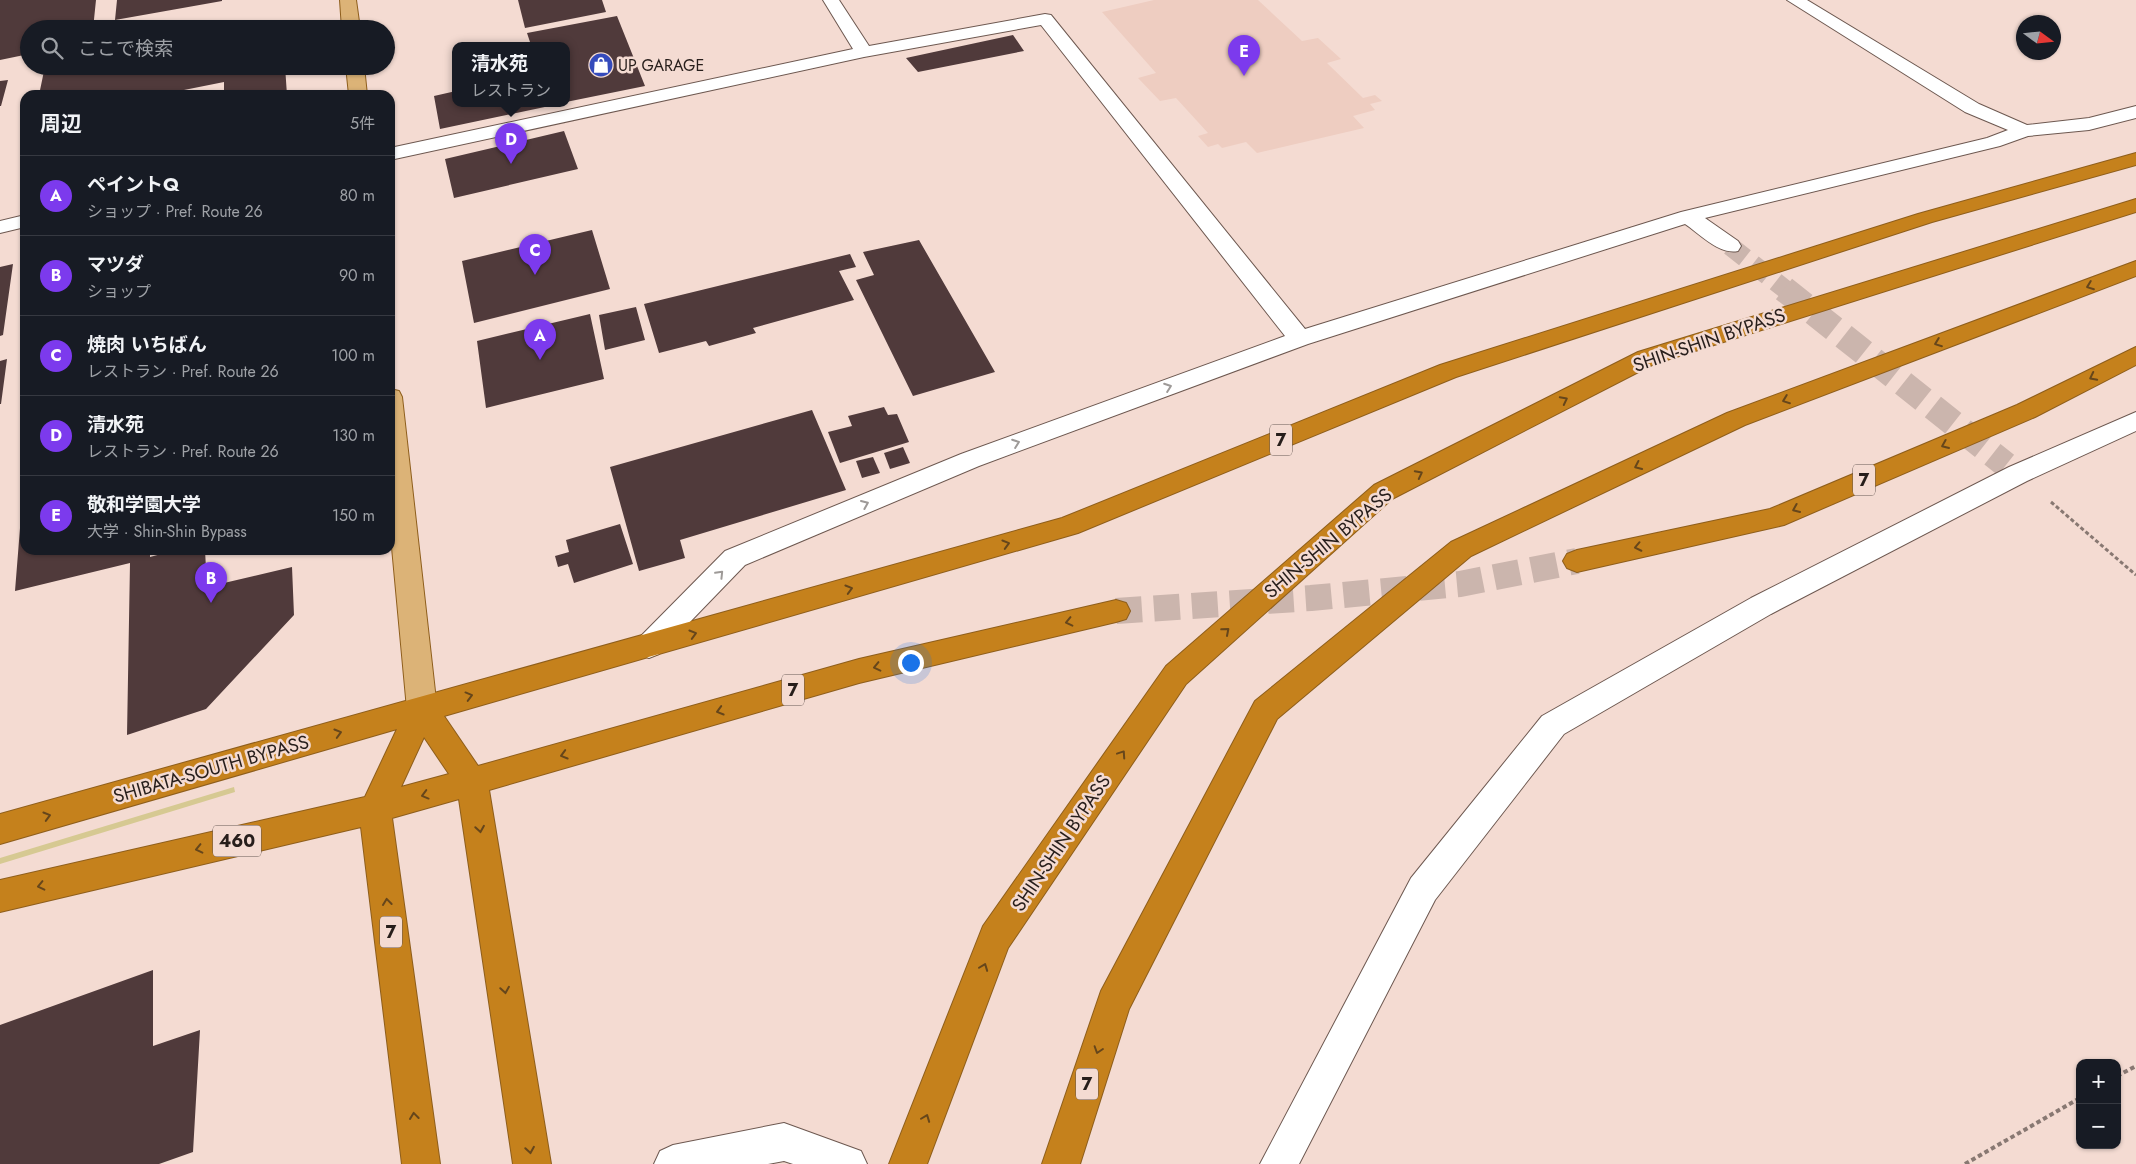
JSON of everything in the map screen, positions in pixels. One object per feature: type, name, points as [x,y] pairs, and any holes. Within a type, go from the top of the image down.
[{"type":"highway","name":"7","points":[[422,709],[1069,526],[1448,371],[1925,218],[2136,159]]},
{"type":"highway","name":"SHIN-SHIN BYPASS","points":[[908,1164],[995,938],[1176,675],[1383,492],[1646,358],[2136,205]]},
{"type":"highway","name":"7","points":[[1061,1164],[1113,1003],[1266,710],[1461,549],[1736,419],[2136,268]]},
{"type":"highway","name":"7","points":[[1576,560],[1775,518],[2026,411],[2136,355]]},
{"type":"highway","name":"7","points":[[472,782],[859,671],[1116,610]]},
{"type":"highway","points":[[374,808],[422,709],[472,782],[532,1164]]},
{"type":"highway","name":"SHIBATA-SOUTH BYPASS","points":[[0,829],[422,709]]},
{"type":"highway","name":"460","points":[[0,896],[374,808],[472,782]]},
{"type":"highway","name":"7","points":[[374,808],[421,1164]]},
{"type":"main road","points":[[348,0],[350,20]]},
{"type":"main road","points":[[356,75],[357,90]]},
{"type":"main road","points":[[395,446],[422,709]]},
{"type":"street","points":[[830,0],[864,52]]},
{"type":"street","points":[[1795,0],[1972,108],[2025,131]]},
{"type":"street","points":[[395,153],[864,52],[1045,19],[1300,339]]},
{"type":"street","points":[[649,646],[735,558],[970,460],[1300,339],[1688,216],[1993,142],[2025,131],[2089,124],[2136,112]]},
{"type":"street","points":[[1688,216],[1730,246]]},
{"type":"street","points":[[0,227],[20,222]]},
{"type":"street","points":[[1279,1164],[1423,889],[1553,725],[1761,606],[2012,470],[2136,421]]},
{"type":"street","points":[[673,1164],[784,1142],[848,1164]]},
{"type":"path","points":[[2012,470],[2136,575]]},
{"type":"path","points":[[2121,1074],[2136,1066]]},
{"type":"path","points":[[1965,1164],[2076,1100]]},
{"type":"shaded area","points":[[1154,0],[1258,0],[1302,41],[1318,38],[1341,59],[1327,63],[1363,98],[1375,95],[1382,101],[1370,104],[1375,110],[1353,116],[1364,128],[1257,153],[1246,142],[1222,148],[1218,144],[1208,147],[1198,136],[1208,133],[1176,98],[1160,101],[1138,78],[1156,73],[1102,12]]},
{"type":"shaded area","points":[[234,787],[235,792],[0,864],[0,858]]},
{"type":"building","points":[[0,0],[96,0],[94,20],[20,20],[20,56],[0,60]]},
{"type":"building","points":[[117,0],[222,0],[222,1],[115,20]]},
{"type":"building","points":[[518,0],[602,0],[606,12],[525,28]]},
{"type":"building","name":"UP GARAGE","points":[[617,16],[645,86],[570,101],[570,42],[530,42],[527,33]]},
{"type":"building","points":[[1013,35],[1024,51],[918,72],[906,58]]},
{"type":"building","points":[[43,75],[286,75],[287,90],[224,90],[224,82],[184,90],[40,90]]},
{"type":"building","points":[[8,80],[1,106],[0,106],[0,81]]},
{"type":"building","points":[[452,92],[452,107],[545,107],[440,129],[434,96]]},
{"type":"building","points":[[564,131],[578,169],[454,198],[445,159]]},
{"type":"building","points":[[592,230],[610,289],[474,323],[462,261]]},
{"type":"building","points":[[919,240],[995,372],[913,396],[856,280],[874,275],[863,252]]},
{"type":"building","points":[[850,254],[856,267],[839,271],[854,300],[753,328],[756,333],[709,346],[706,341],[659,353],[644,304]]},
{"type":"building","points":[[13,264],[3,335],[0,336],[0,267]]},
{"type":"building","points":[[636,307],[645,340],[605,350],[599,315]]},
{"type":"building","points":[[590,314],[604,379],[486,408],[477,341]]},
{"type":"building","points":[[7,359],[1,404],[0,404],[0,361]]},
{"type":"building","points":[[884,407],[888,415],[897,414],[909,442],[840,463],[828,432],[852,426],[848,416]]},
{"type":"building","points":[[812,410],[846,490],[680,540],[685,558],[639,571],[610,467]]},
{"type":"building","points":[[903,447],[910,463],[890,469],[884,453]]},
{"type":"building","points":[[873,457],[880,473],[862,478],[856,461]]},
{"type":"building","points":[[620,524],[633,564],[574,583],[568,564],[558,567],[555,556],[569,552],[566,540]]},
{"type":"building","points":[[20,528],[20,555],[150,555],[150,557],[157,555],[205,555],[207,587],[292,567],[294,615],[206,709],[127,735],[130,563],[15,591]]},
{"type":"building","points":[[153,970],[153,1046],[200,1030],[193,1152],[159,1164],[0,1164],[0,1025]]},
{"type":"tunnel","points":[[1730,246],[1786,290]]},
{"type":"tunnel","points":[[1784,289],[2006,465]]},
{"type":"tunnel","points":[[1116,611],[1311,598],[1460,584],[1577,561]]},
{"type":"place","name":"UP GARAGE","points":[[601,65]]},
{"type":"place","name":"敬和学園大学","points":[[1244,76]]},
{"type":"place","name":"清水苑","points":[[511,164]]},
{"type":"place","name":"焼肉 いちばん","points":[[535,275]]},
{"type":"place","name":"ペイントQ","points":[[540,360]]},
{"type":"place","name":"マツダ","points":[[211,603]]}]
